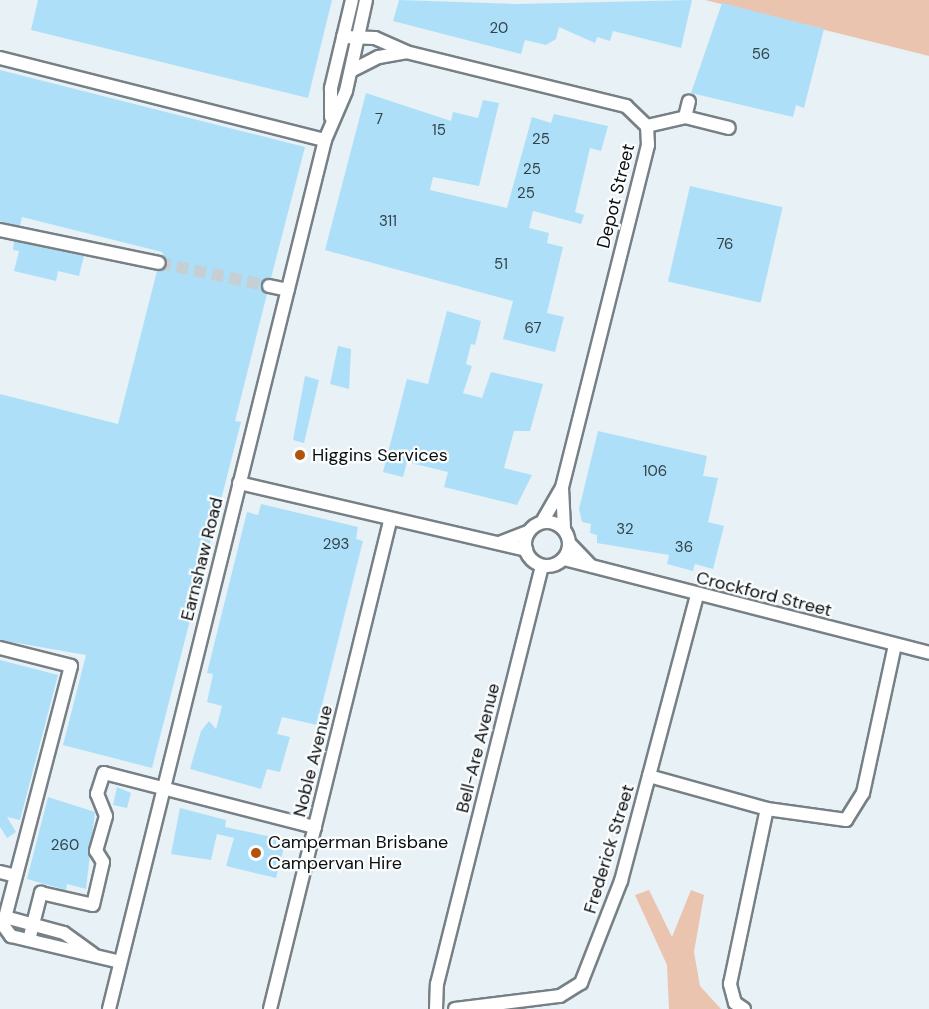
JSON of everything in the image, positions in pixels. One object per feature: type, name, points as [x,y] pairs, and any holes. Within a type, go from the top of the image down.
[{"type":"street","name":"Earnshaw Road","points":[[331,118],[331,88],[352,0]]},
{"type":"street","name":"Earnshaw Road","points":[[109,1009],[325,140],[331,118],[351,71],[366,0]]},
{"type":"street","name":"Depot Street","points":[[343,37],[359,36],[392,43],[406,52],[626,106],[647,126],[648,145],[562,488],[542,522]]},
{"type":"street","name":"Depot Street","points":[[351,71],[379,57],[406,52]]},
{"type":"street","points":[[0,58],[325,140]]},
{"type":"street","points":[[684,117],[689,101]]},
{"type":"street","points":[[647,126],[684,117],[729,128]]},
{"type":"street","points":[[0,230],[159,263]]},
{"type":"street","points":[[269,286],[288,290]]},
{"type":"street","points":[[239,483],[390,521],[526,550],[542,566],[564,559],[570,544]]},
{"type":"street","name":"Depot Street","points":[[562,488],[564,528]]},
{"type":"street","name":"Noble Avenue","points":[[270,1009],[390,521]]},
{"type":"street","points":[[499,543],[528,532],[542,522],[564,528],[570,544],[591,566]]},
{"type":"street","points":[[526,550],[528,532]]},
{"type":"street","name":"Crockford Street","points":[[564,559],[697,596],[929,653]]},
{"type":"street","name":"Bell-Are Avenue","points":[[436,1009],[437,984],[542,566]]},
{"type":"street","name":"Frederick Street","points":[[455,1009],[560,996],[581,983],[621,881],[697,596]]},
{"type":"street","points":[[649,776],[767,809],[833,822],[854,812],[863,793],[895,645]]},
{"type":"street","points":[[0,648],[71,666],[16,876],[4,900],[3,922],[10,936],[120,962]]},
{"type":"street","points":[[29,940],[41,893],[93,905],[103,862],[96,851],[106,816],[97,794],[104,773],[315,827]]},
{"type":"street","points":[[744,1009],[735,1002],[730,984],[767,809]]},
{"type":"street","points":[[0,872],[16,876]]},
{"type":"street","points":[[3,922],[33,925],[64,933],[97,957]]},
{"type":"shaded area","points":[[705,0],[929,0],[929,56]]},
{"type":"shaded area","points":[[649,890],[672,937],[691,890],[704,895],[694,952],[700,986],[721,1009],[669,1009],[667,965],[635,895]]},
{"type":"building","points":[[38,0],[332,0],[308,98],[31,30]]},
{"type":"building","points":[[399,0],[518,4],[692,0],[681,48],[613,31],[610,41],[597,37],[595,43],[559,27],[556,39],[546,45],[525,40],[521,54],[393,21]]},
{"type":"building","points":[[722,3],[824,29],[804,108],[796,105],[793,117],[691,93]]},
{"type":"building","points":[[0,70],[305,147],[271,278],[261,284],[267,294],[235,421],[241,422],[152,768],[63,745],[86,655],[0,640],[0,394],[118,424],[157,271],[167,261],[162,252],[22,217],[20,226],[0,221]]},
{"type":"building","points":[[366,93],[451,121],[453,112],[478,118],[483,100],[499,103],[479,186],[433,177],[430,190],[507,208],[532,117],[551,123],[554,114],[608,126],[601,151],[590,148],[575,212],[584,215],[581,224],[533,211],[529,228],[549,233],[547,243],[563,247],[547,313],[564,317],[555,352],[503,339],[513,301],[325,250]]},
{"type":"building","points":[[690,186],[783,207],[761,303],[668,281]]},
{"type":"building","points":[[14,241],[84,256],[79,276],[58,271],[56,281],[14,271],[19,251],[13,250]]},
{"type":"building","points":[[447,311],[481,321],[475,345],[471,344],[466,364],[472,366],[463,393],[482,398],[491,372],[543,384],[530,431],[514,431],[504,468],[532,475],[517,505],[444,487],[448,472],[407,462],[403,477],[383,472],[407,379],[428,384]]},
{"type":"building","points":[[338,346],[351,349],[349,389],[330,384]]},
{"type":"building","points":[[305,376],[319,380],[304,443],[293,440]]},
{"type":"building","points":[[598,431],[707,456],[703,476],[718,478],[708,522],[724,526],[713,569],[695,564],[693,571],[667,564],[669,555],[597,543],[597,535],[590,533],[591,524],[582,522],[579,509]]},
{"type":"building","points":[[261,504],[358,527],[356,539],[363,541],[317,725],[282,717],[277,734],[290,737],[280,772],[267,769],[261,789],[190,769],[201,731],[209,721],[216,729],[222,706],[207,702],[213,674],[207,673],[247,512],[258,515]]},
{"type":"building","points":[[0,660],[58,675],[20,820],[7,817],[16,832],[7,838],[0,827]]},
{"type":"building","points":[[117,787],[131,793],[127,808],[113,805]]},
{"type":"building","points":[[48,797],[95,812],[86,889],[67,884],[66,890],[27,879]]},
{"type":"building","points":[[180,808],[226,820],[225,827],[286,840],[276,878],[226,866],[234,838],[217,834],[211,860],[171,854]]},
{"type":"tunnel","points":[[159,263],[269,286]]},
{"type":"place","name":"Higgins Services","points":[[300,455]]},
{"type":"place","name":"Camperman Brisbane Campervan Hire","points":[[256,853]]}]
